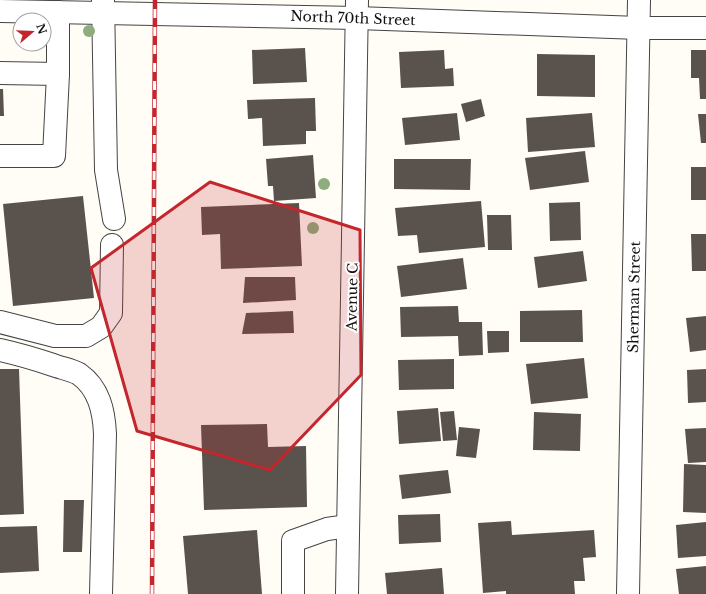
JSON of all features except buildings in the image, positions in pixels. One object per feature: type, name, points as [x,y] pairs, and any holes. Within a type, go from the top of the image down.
[{"type":"street","name":"Sherman Street","points":[[628,594],[639,0]]},
{"type":"street","name":"North 70th Street","points":[[0,11],[58,12],[103,6],[357,9],[638,28],[706,28]]},
{"type":"street","points":[[103,6],[106,170],[114,220]]},
{"type":"street","name":"Avenue C","points":[[347,594],[357,9]]},
{"type":"street","points":[[0,156],[54,156],[58,74],[58,12]]},
{"type":"street","points":[[0,73],[58,74]]},
{"type":"street","points":[[0,322],[55,336],[86,336],[101,327],[111,313],[112,245]]},
{"type":"street","points":[[0,350],[32,358],[79,374],[97,395],[104,414],[105,434],[101,594]]},
{"type":"street","points":[[293,594],[294,541],[327,529],[348,526]]},
{"type":"highlighted area","points":[[210,182],[360,230],[361,375],[270,470],[137,431],[91,268]]},
{"type":"railway","points":[[152,594],[155,0]]}]
